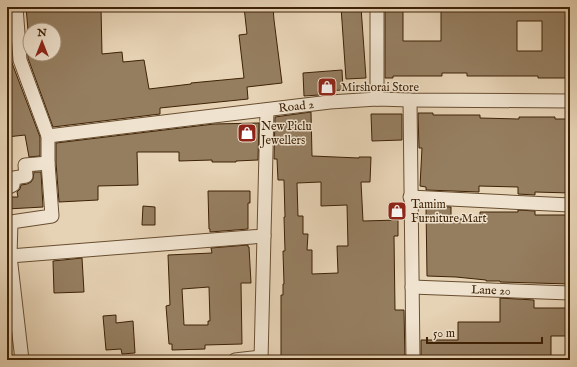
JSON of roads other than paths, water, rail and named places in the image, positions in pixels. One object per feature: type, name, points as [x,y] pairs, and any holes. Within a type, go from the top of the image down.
[{"type":"street","points":[[16,7],[20,60],[48,136],[48,163],[52,216],[11,222],[10,256],[22,360]]},
{"type":"street","points":[[377,7],[377,99]]},
{"type":"street","name":"Road 2","points":[[48,136],[330,102],[377,99],[570,101]]},
{"type":"street","points":[[410,100],[413,360]]},
{"type":"street","points":[[235,360],[261,359],[267,110]]},
{"type":"street","points":[[7,188],[13,185],[14,178],[26,176],[25,165],[48,163]]},
{"type":"street","points":[[410,197],[570,205]]},
{"type":"street","points":[[10,256],[264,236]]},
{"type":"street","name":"Lane 20","points":[[412,287],[570,293]]},
{"type":"place","name":"Mirshorai Store","points":[[327,87]]},
{"type":"place","name":"New Piclu Jewellers","points":[[247,133]]},
{"type":"place","name":"Tamim Furniture Mart","points":[[397,211]]}]
